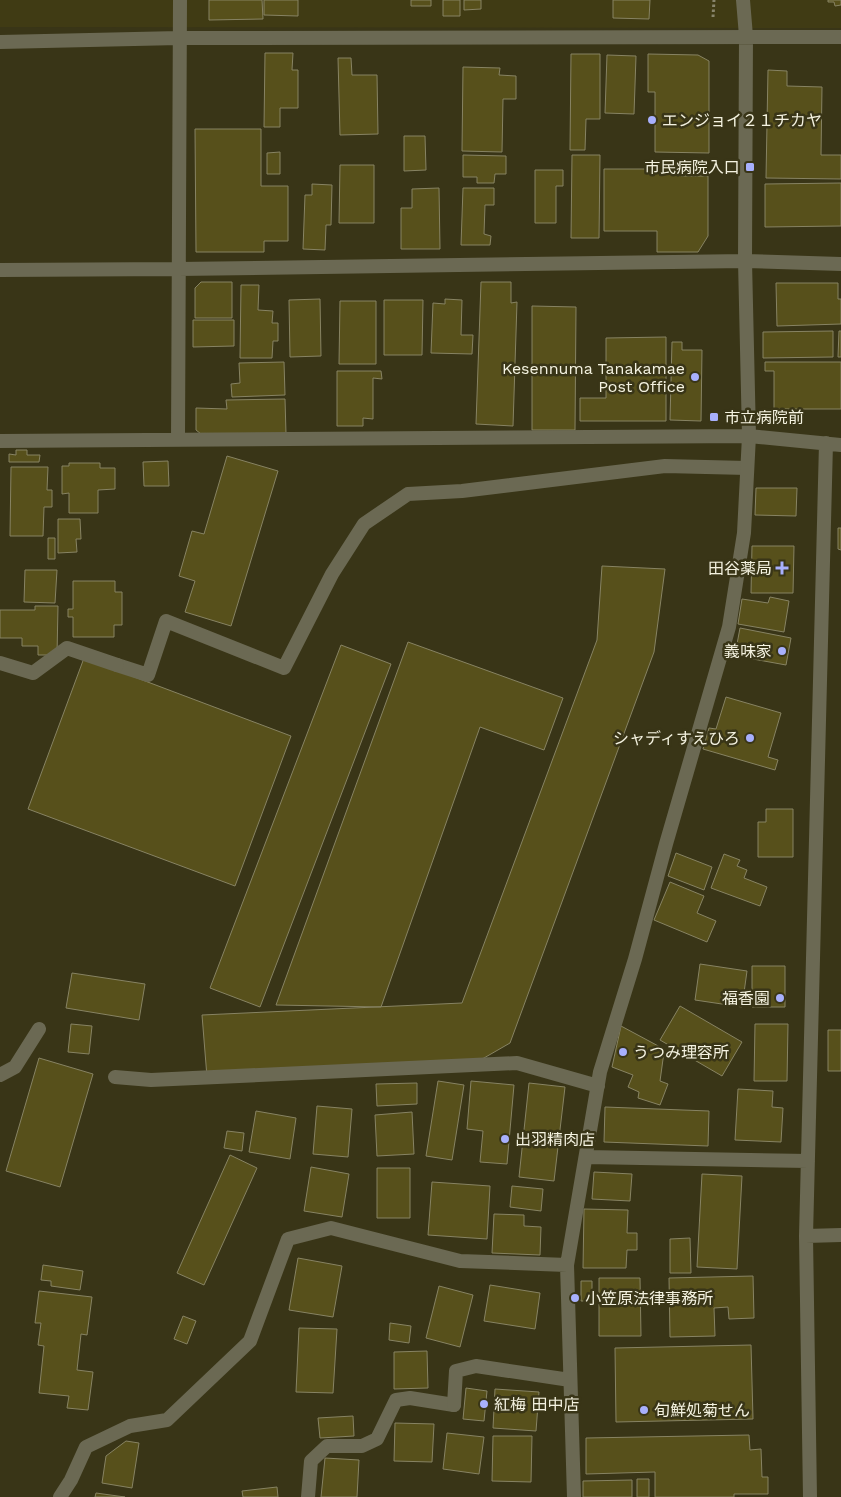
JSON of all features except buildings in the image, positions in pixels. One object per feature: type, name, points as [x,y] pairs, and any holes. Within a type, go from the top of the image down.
[{"type":"street","points":[[178,440],[180,0]]},
{"type":"street","points":[[574,1497],[567,1264],[600,1072],[635,959],[666,844],[729,627],[744,533],[749,436],[746,261],[746,36],[743,0]]},
{"type":"street","points":[[0,42],[179,38],[746,36],[841,38]]},
{"type":"street","points":[[0,270],[746,261],[841,264]]},
{"type":"street","points":[[0,441],[749,436],[841,445]]},
{"type":"street","points":[[810,1497],[806,1236],[826,443]]},
{"type":"street","points":[[0,663],[33,673],[67,648],[148,675],[166,621],[284,668],[332,574],[364,524],[408,494],[462,491],[665,466],[748,468]]},
{"type":"street","points":[[0,1076],[15,1067],[39,1029]]},
{"type":"street","points":[[115,1077],[151,1080],[517,1063],[598,1086]]},
{"type":"street","points":[[586,1157],[808,1161]]},
{"type":"street","points":[[60,1497],[72,1480],[86,1447],[130,1426],[167,1420],[250,1341],[288,1239],[331,1228],[460,1261],[567,1264]]},
{"type":"street","points":[[806,1236],[841,1235]]},
{"type":"street","points":[[308,1497],[311,1461],[327,1446],[362,1446],[377,1439],[396,1400],[410,1398],[454,1405],[456,1371],[476,1366],[570,1380]]},
{"type":"shaded area","points":[[0,0],[841,0],[841,28],[0,27]]},
{"type":"place","name":"エンジョイ２１チカヤ","points":[[652,120]]},
{"type":"place","name":"市民病院入口","points":[[750,167]]},
{"type":"place","name":"Kesennuma Tanakamae Post Office","points":[[695,377]]},
{"type":"place","name":"市立病院前","points":[[714,417]]},
{"type":"place","name":"田谷薬局","points":[[782,568]]},
{"type":"place","name":"義味家","points":[[782,651]]},
{"type":"place","name":"シャディすえひろ","points":[[750,738]]},
{"type":"place","name":"福香園","points":[[780,998]]},
{"type":"place","name":"うつみ理容所","points":[[623,1052]]},
{"type":"place","name":"出羽精肉店","points":[[505,1139]]},
{"type":"place","name":"小笠原法律事務所","points":[[575,1298]]},
{"type":"place","name":"紅梅 田中店","points":[[484,1404]]},
{"type":"place","name":"旬鮮処菊せん","points":[[644,1410]]}]
